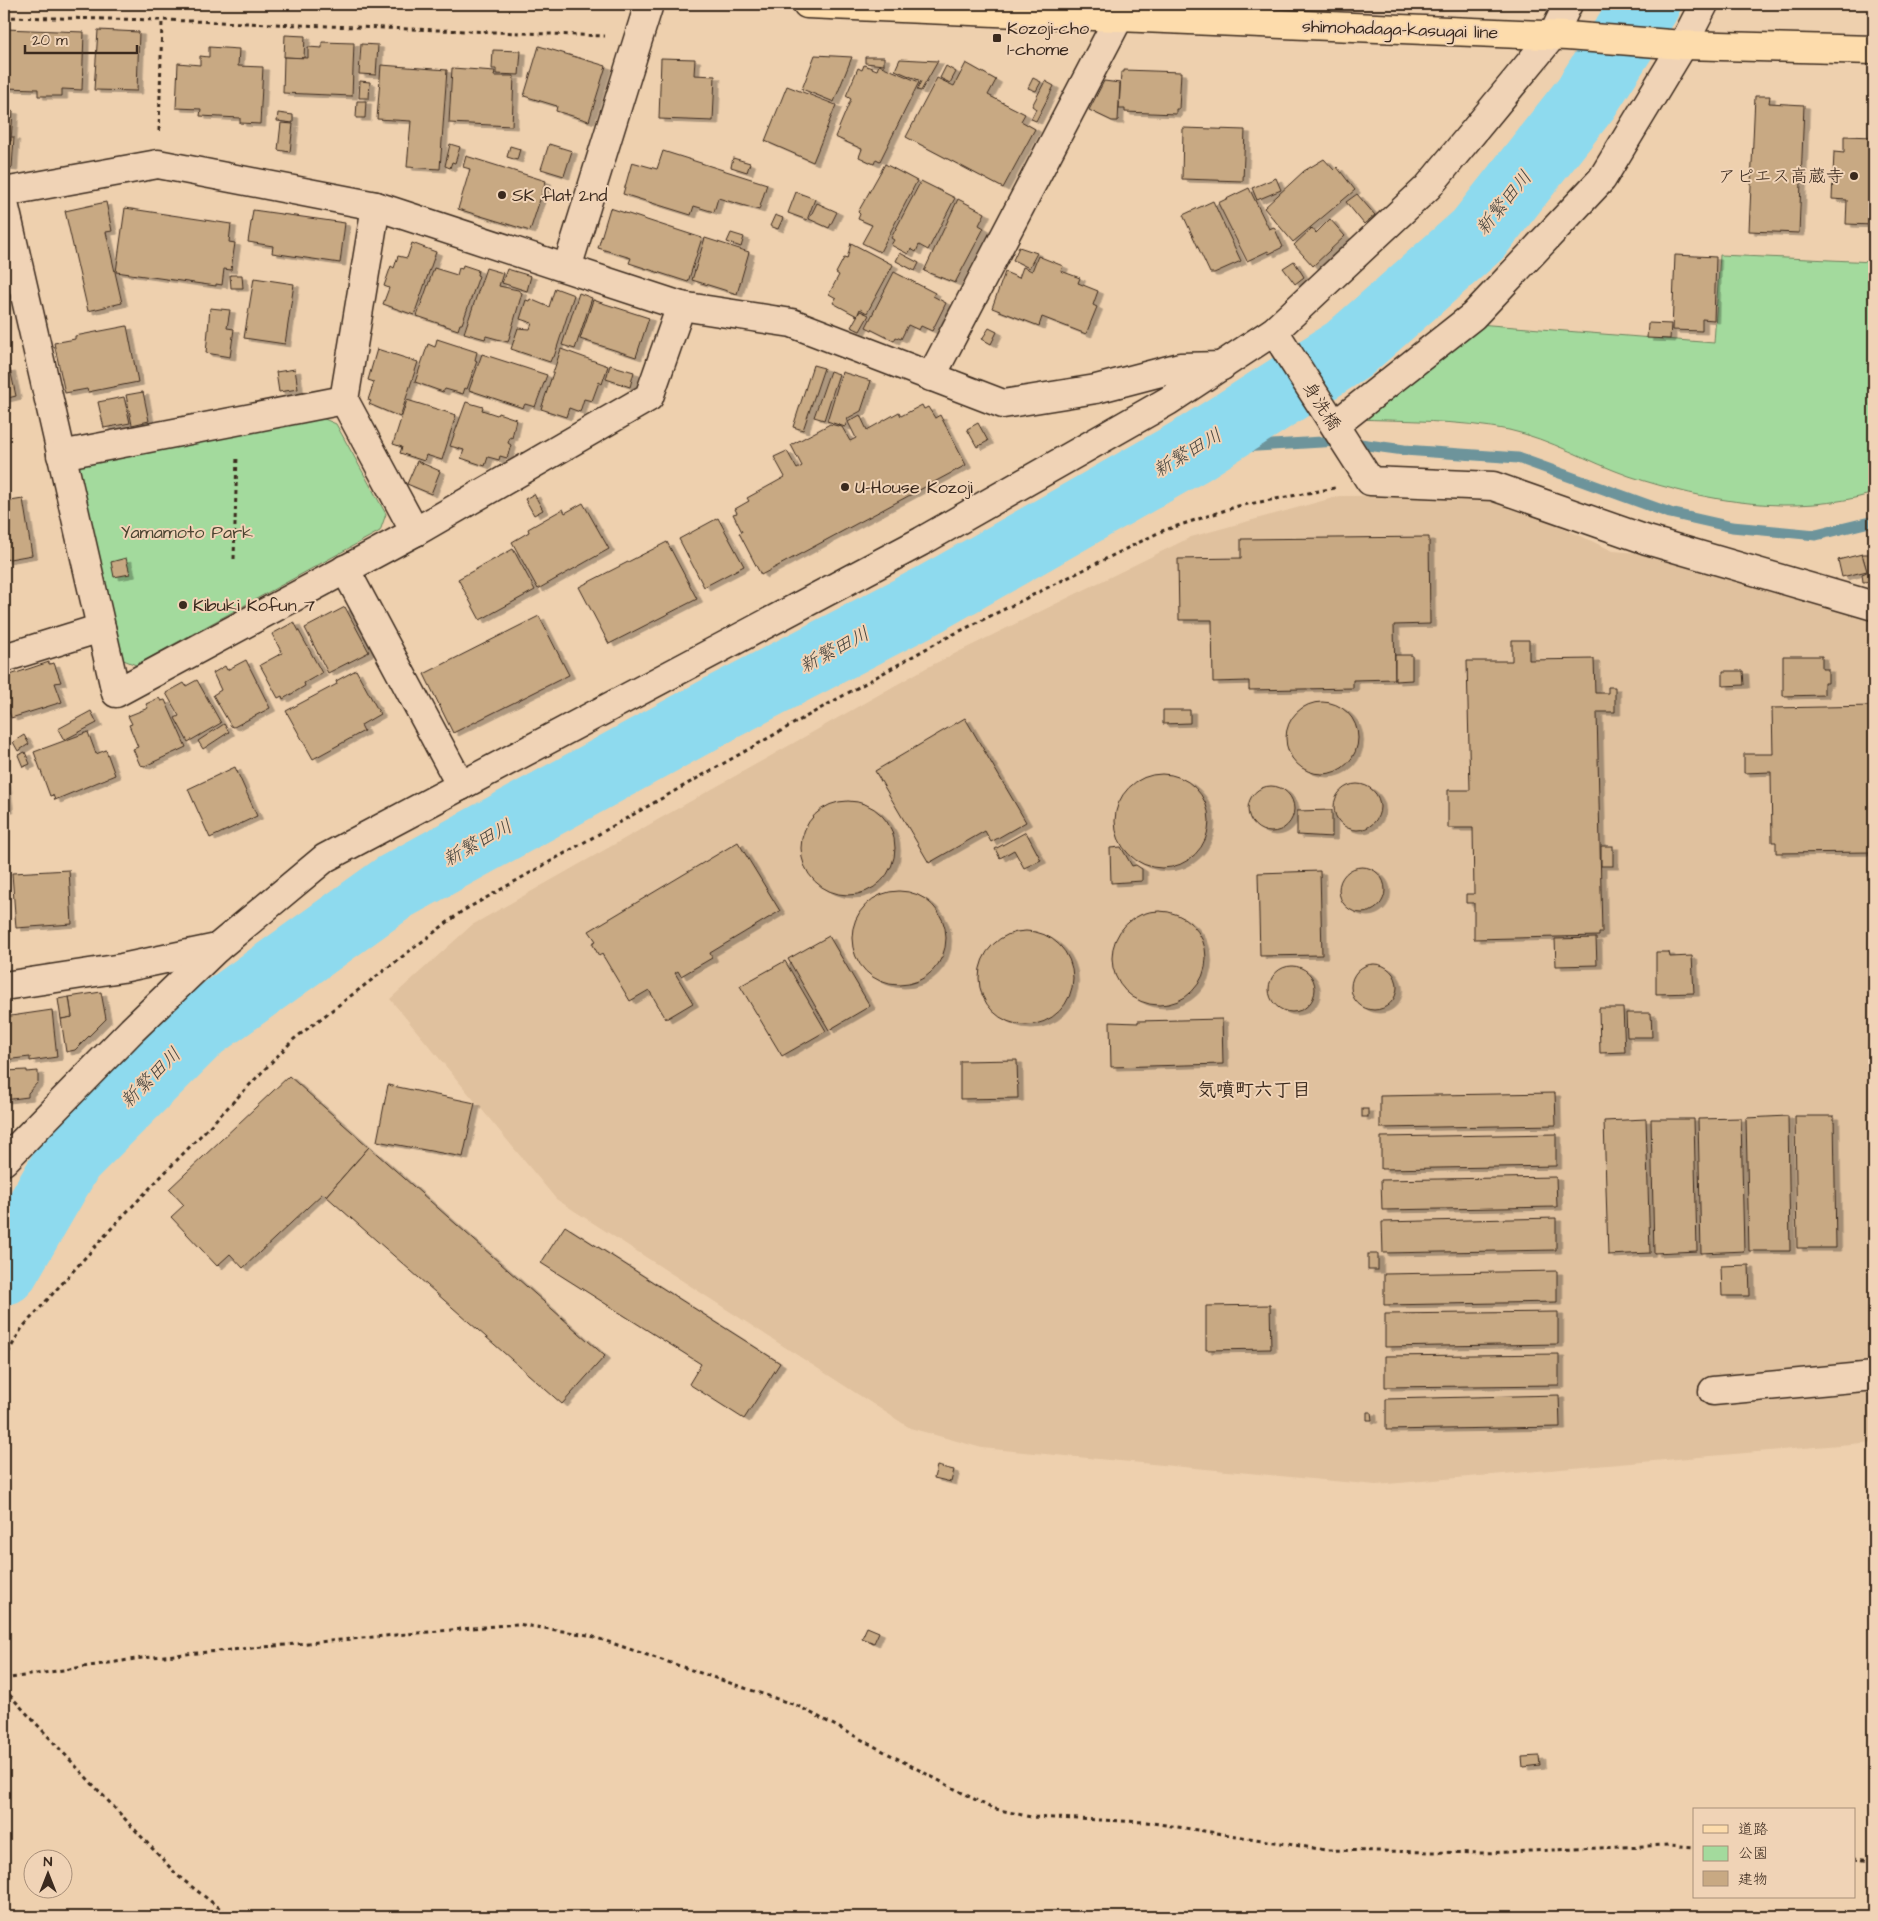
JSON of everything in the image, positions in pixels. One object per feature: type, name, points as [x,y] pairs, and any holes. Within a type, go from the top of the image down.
[{"type":"main road","name":"shimohadaga-kasugai line","points":[[807,4],[1123,11],[1560,36],[1682,45],[1874,50]]},
{"type":"street","points":[[567,268],[649,4]]},
{"type":"street","points":[[4,1161],[132,1030],[217,948],[325,858],[922,541],[1168,401],[1274,331],[1428,187],[1560,36],[1568,4]]},
{"type":"street","points":[[1334,425],[1472,316],[1602,179],[1682,45],[1704,4]]},
{"type":"street","points":[[931,377],[1123,11]]},
{"type":"street","points":[[4,192],[158,164],[376,206],[681,306],[792,323],[1003,404],[1096,389],[1180,367],[1222,366]]},
{"type":"street","points":[[4,203],[116,693],[415,532],[649,397],[681,306]]},
{"type":"street","points":[[376,206],[344,400],[415,532]]},
{"type":"street","name":"身洗橋","points":[[1274,331],[1370,481]]},
{"type":"street","points":[[61,455],[344,400]]},
{"type":"street","points":[[1370,481],[1494,486],[1647,540],[1874,606]]},
{"type":"street","points":[[345,569],[461,786]]},
{"type":"street","points":[[4,658],[101,628]]},
{"type":"street","points":[[4,986],[122,968],[217,948]]},
{"type":"street","points":[[1713,1391],[1874,1376]]},
{"type":"path","points":[[4,17],[162,20],[638,37]]},
{"type":"path","points":[[158,164],[162,20]]},
{"type":"path","points":[[234,559],[236,456],[240,449]]},
{"type":"path","points":[[4,1360],[22,1328],[112,1228],[294,1039],[461,912],[938,642],[1162,531],[1238,506],[1370,481]]},
{"type":"path","points":[[4,1679],[142,1658],[517,1624],[588,1635],[798,1706],[991,1808],[1031,1817],[1146,1822],[1326,1850],[1484,1853],[1668,1845],[1693,1847]]},
{"type":"path","points":[[4,1689],[178,1876],[231,1917]]},
{"type":"path","points":[[1856,1858],[1874,1860]]},
{"type":"shaded area","points":[[1493,495],[1613,551],[1666,555],[1874,619],[1874,1442],[1376,1485],[982,1448],[910,1428],[556,1199],[390,999],[472,925],[926,668],[1191,537],[1340,496]]},
{"type":"green space","points":[[1720,255],[1874,262],[1874,493],[1844,500],[1813,504],[1782,505],[1720,499],[1689,493],[1629,476],[1539,439],[1509,430],[1451,423],[1354,419],[1478,324],[1714,343]]},
{"type":"green space","name":"Yamamoto Park","points":[[320,417],[336,424],[386,514],[380,531],[136,665],[121,659],[79,468],[89,456]]},
{"type":"building","points":[[4,29],[84,32],[82,90],[62,89],[62,96],[38,96],[38,89],[4,88]]},
{"type":"building","points":[[98,30],[139,32],[137,91],[94,90]]},
{"type":"building","points":[[285,35],[305,36],[304,58],[284,57]]},
{"type":"building","points":[[322,42],[354,43],[352,96],[283,93],[284,57],[308,58],[308,47],[322,48]]},
{"type":"building","points":[[361,44],[378,45],[376,75],[359,74]]},
{"type":"building","points":[[539,46],[606,66],[589,121],[556,111],[557,106],[524,96]]},
{"type":"building","points":[[209,47],[239,49],[238,66],[263,67],[260,124],[240,123],[240,118],[200,116],[201,109],[176,108],[178,63],[200,65],[200,56],[209,57]]},
{"type":"building","points":[[493,50],[521,51],[519,75],[496,74],[496,69],[492,69]]},
{"type":"building","points":[[815,55],[852,57],[834,102],[802,89]]},
{"type":"building","points":[[865,57],[884,57],[884,65],[865,63]]},
{"type":"building","points":[[661,58],[695,59],[694,75],[715,76],[713,121],[659,119]]},
{"type":"building","points":[[900,59],[938,61],[921,91],[917,90],[921,81],[895,70]]},
{"type":"building","points":[[966,63],[996,80],[988,95],[1025,114],[1021,121],[1035,129],[1003,188],[906,137],[937,78],[954,86]]},
{"type":"building","points":[[381,65],[447,70],[440,169],[407,167],[411,121],[377,119]]},
{"type":"building","points":[[864,65],[877,70],[879,65],[919,82],[880,161],[876,159],[874,164],[859,157],[862,149],[835,137],[851,99],[846,96],[858,68],[862,70]]},
{"type":"building","points":[[946,66],[956,72],[950,83],[940,78]]},
{"type":"building","points":[[452,68],[495,71],[494,76],[514,76],[512,126],[449,123]]},
{"type":"building","points":[[1124,70],[1181,72],[1179,109],[1176,109],[1176,114],[1125,112],[1125,109],[1119,109],[1121,72],[1124,72]]},
{"type":"building","points":[[1033,78],[1041,82],[1036,91],[1028,88]]},
{"type":"building","points":[[360,81],[370,82],[369,98],[359,98]]},
{"type":"building","points":[[1045,81],[1054,86],[1036,121],[1031,119],[1036,109],[1032,106]]},
{"type":"building","points":[[1104,81],[1120,83],[1118,121],[1112,121],[1089,110]]},
{"type":"building","points":[[787,86],[836,105],[813,162],[765,141]]},
{"type":"building","points":[[1755,96],[1770,96],[1769,103],[1804,105],[1799,233],[1749,231]]},
{"type":"building","points":[[357,101],[366,101],[365,118],[356,118]]},
{"type":"building","points":[[4,110],[13,111],[11,141],[6,141],[5,161]]},
{"type":"building","points":[[278,113],[293,115],[293,123],[277,121]]},
{"type":"building","points":[[281,123],[293,124],[290,152],[278,150]]},
{"type":"building","points":[[1183,128],[1245,130],[1243,181],[1182,179]]},
{"type":"building","name":"アピエス高蔵寺","points":[[1844,136],[1874,137],[1874,225],[1846,224],[1847,200],[1832,199],[1834,152],[1844,153]]},
{"type":"building","points":[[11,137],[14,137],[12,168],[4,167],[6,141],[11,141]]},
{"type":"building","points":[[450,144],[460,147],[455,163],[452,162],[450,168],[445,166]]},
{"type":"building","points":[[549,144],[572,151],[564,176],[541,169]]},
{"type":"building","points":[[510,146],[520,149],[517,160],[507,157]]},
{"type":"building","points":[[663,151],[767,184],[759,210],[718,198],[714,212],[694,206],[691,215],[623,194],[632,162],[657,169]]},
{"type":"building","name":"SK flat 2nd","points":[[466,156],[546,181],[530,231],[458,209],[470,169],[463,167]]},
{"type":"building","points":[[733,158],[750,163],[747,172],[731,167]]},
{"type":"building","points":[[1324,159],[1334,170],[1337,167],[1355,190],[1293,242],[1264,208],[1304,171]]},
{"type":"building","points":[[885,164],[917,181],[880,252],[862,243],[872,225],[858,219],[860,214],[858,212]]},
{"type":"building","points":[[1276,178],[1281,190],[1257,200],[1252,188]]},
{"type":"building","points":[[921,181],[955,198],[928,250],[919,245],[916,252],[911,249],[908,254],[891,245],[894,240],[891,238]]},
{"type":"building","points":[[1249,188],[1269,229],[1274,227],[1283,247],[1269,254],[1268,251],[1247,261],[1218,203]]},
{"type":"building","points":[[796,192],[815,199],[807,220],[788,213]]},
{"type":"building","points":[[1357,194],[1375,215],[1364,224],[1346,202]]},
{"type":"building","points":[[958,199],[985,213],[979,225],[984,228],[955,283],[924,271]]},
{"type":"building","points":[[1213,201],[1241,261],[1210,273],[1183,215]]},
{"type":"building","points":[[106,202],[112,231],[106,232],[122,303],[88,311],[65,211]]},
{"type":"building","points":[[817,203],[837,212],[829,228],[809,219]]},
{"type":"building","points":[[125,208],[231,224],[229,242],[235,243],[231,270],[224,269],[222,285],[216,284],[216,286],[116,272]]},
{"type":"building","points":[[610,208],[702,238],[688,282],[629,263],[631,258],[598,248]]},
{"type":"building","points":[[253,210],[345,223],[340,263],[272,253],[273,246],[248,242]]},
{"type":"building","points":[[775,215],[783,218],[778,229],[770,226]]},
{"type":"building","points":[[1330,219],[1345,236],[1313,266],[1294,245],[1312,228],[1316,233]]},
{"type":"building","points":[[731,233],[744,237],[741,247],[727,242]]},
{"type":"building","points":[[705,238],[749,252],[737,294],[692,280]]},
{"type":"building","points":[[412,243],[436,252],[414,315],[383,304],[389,288],[384,286],[391,266],[394,268],[398,256],[407,258]]},
{"type":"building","points":[[851,243],[893,265],[867,313],[860,309],[857,316],[833,303],[836,298],[829,294],[839,275],[836,273],[844,258],[847,259]]},
{"type":"building","points":[[1019,247],[1037,253],[1029,268],[1013,260]]},
{"type":"building","points":[[900,253],[919,263],[915,271],[896,261]]},
{"type":"building","points":[[1675,255],[1716,257],[1714,320],[1702,319],[1702,331],[1672,330]]},
{"type":"building","points":[[1038,256],[1063,266],[1061,271],[1080,278],[1078,283],[1098,291],[1093,305],[1097,307],[1086,334],[1042,317],[1039,326],[992,308],[1005,272],[1019,278],[1023,267],[1032,271]]},
{"type":"building","points":[[1294,261],[1304,277],[1295,284],[1283,268]]},
{"type":"building","points":[[463,265],[478,270],[477,275],[479,276],[462,324],[460,324],[458,330],[417,316],[434,268],[457,275],[459,268],[462,269]]},
{"type":"building","points":[[486,268],[503,273],[499,286],[518,290],[522,293],[508,342],[486,336],[485,339],[464,333]]},
{"type":"building","points":[[507,269],[531,276],[527,291],[502,283]]},
{"type":"building","points":[[894,272],[935,293],[933,296],[946,303],[932,331],[921,326],[919,330],[908,325],[901,339],[896,337],[894,341],[866,327]]},
{"type":"building","points":[[230,275],[242,275],[243,288],[231,288]]},
{"type":"building","points":[[254,278],[294,284],[285,344],[244,338]]},
{"type":"building","points":[[555,288],[574,295],[554,357],[552,357],[550,362],[511,349],[518,328],[530,329],[532,323],[520,319],[526,300],[529,301],[530,299],[549,307]]},
{"type":"building","points":[[579,293],[592,298],[575,349],[562,345]]},
{"type":"building","points":[[593,300],[649,318],[636,357],[580,339]]},
{"type":"building","points":[[210,308],[230,310],[227,328],[234,329],[230,357],[206,353]]},
{"type":"building","points":[[860,311],[869,315],[860,331],[851,327]]},
{"type":"building","points":[[1648,323],[1671,324],[1670,339],[1647,338]]},
{"type":"building","points":[[127,326],[138,382],[88,392],[87,389],[65,393],[54,343],[75,339],[75,336]]},
{"type":"building","points":[[989,328],[997,332],[991,344],[982,339]]},
{"type":"building","points":[[437,339],[477,352],[475,360],[477,361],[467,389],[465,388],[463,394],[445,389],[443,392],[415,382],[428,344],[435,347]]},
{"type":"building","points":[[377,349],[418,362],[400,417],[369,404],[371,401],[368,400],[374,382],[368,380]]},
{"type":"building","points":[[561,349],[608,366],[602,384],[599,382],[592,401],[584,399],[580,412],[569,408],[566,417],[541,409]]},
{"type":"building","points":[[482,354],[547,375],[535,407],[525,404],[523,408],[469,390]]},
{"type":"building","points":[[610,365],[634,372],[630,387],[606,379]]},
{"type":"building","points":[[813,365],[824,368],[803,430],[793,427]]},
{"type":"building","points":[[10,369],[16,396],[4,399],[4,370]]},
{"type":"building","points":[[295,369],[298,389],[279,392],[276,372]]},
{"type":"building","points":[[830,371],[839,374],[824,420],[814,417]]},
{"type":"building","points":[[842,372],[871,381],[861,411],[848,418],[845,427],[827,421]]},
{"type":"building","points":[[143,392],[149,421],[132,425],[126,395]]},
{"type":"building","points":[[124,397],[130,423],[104,428],[98,402]]},
{"type":"building","points":[[407,400],[456,415],[442,460],[426,455],[424,461],[400,453],[402,447],[393,444]]},
{"type":"building","points":[[466,402],[483,407],[482,410],[516,419],[512,438],[510,437],[508,443],[511,445],[507,458],[500,456],[499,460],[488,457],[485,466],[461,458],[464,450],[450,446]]},
{"type":"building","name":"U-House Kozoji","points":[[922,405],[924,409],[928,407],[935,418],[940,415],[966,465],[761,575],[739,533],[742,532],[733,514],[737,513],[735,509],[749,501],[747,498],[785,477],[774,457],[787,451],[797,469],[802,466],[791,445],[830,424],[842,427],[850,441],[856,438],[848,422],[860,415],[867,430],[899,412],[901,416]]},
{"type":"building","points":[[978,423],[988,441],[977,447],[967,429]]},
{"type":"building","points":[[417,461],[440,471],[431,494],[407,484]]},
{"type":"building","points":[[534,494],[543,510],[534,515],[525,499]]},
{"type":"building","points":[[23,499],[32,555],[4,560],[4,502]]},
{"type":"building","points":[[583,503],[609,549],[538,589],[512,542],[529,532],[528,529],[563,509],[565,513]]},
{"type":"building","points":[[718,518],[744,566],[704,587],[679,539]]},
{"type":"building","points":[[1429,537],[1430,624],[1394,625],[1395,679],[1353,680],[1353,688],[1249,690],[1249,681],[1213,682],[1212,620],[1179,620],[1178,559],[1241,558],[1241,539]]},
{"type":"building","points":[[667,542],[697,599],[609,644],[579,587]]},
{"type":"building","points":[[513,549],[535,590],[480,620],[458,579]]},
{"type":"building","points":[[1862,554],[1874,554],[1874,581],[1863,582],[1862,574],[1867,572]]},
{"type":"building","points":[[1862,554],[1867,571],[1842,577],[1838,560]]},
{"type":"building","points":[[126,558],[130,574],[114,577],[111,562]]},
{"type":"building","points":[[345,607],[369,652],[328,673],[305,628]]},
{"type":"building","points":[[539,616],[569,675],[453,733],[424,674]]},
{"type":"building","points":[[294,622],[322,673],[304,683],[305,686],[283,699],[282,696],[278,698],[260,665],[282,653],[272,634]]},
{"type":"building","points":[[1512,640],[1529,640],[1529,660],[1594,659],[1595,693],[1608,693],[1608,687],[1615,687],[1615,712],[1597,712],[1602,933],[1599,933],[1599,936],[1474,939],[1474,903],[1466,903],[1466,894],[1474,894],[1473,828],[1448,828],[1448,790],[1470,790],[1467,661],[1512,661]]},
{"type":"building","points":[[1395,655],[1412,655],[1412,680],[1395,681]]},
{"type":"building","points":[[1783,656],[1822,656],[1822,669],[1828,669],[1828,683],[1824,683],[1824,695],[1783,696]]},
{"type":"building","points":[[246,660],[270,708],[234,727],[231,726],[213,695],[221,690],[213,673],[225,666],[227,670]]},
{"type":"building","points":[[49,662],[49,664],[54,663],[61,682],[55,683],[62,702],[11,718],[4,695],[4,677]]},
{"type":"building","points":[[356,670],[380,714],[361,725],[364,731],[313,759],[286,711],[337,684],[336,681]]},
{"type":"building","points":[[1723,671],[1743,671],[1744,685],[1723,686]]},
{"type":"building","points":[[197,680],[221,723],[188,742],[175,718],[179,716],[166,693],[184,683],[186,686]]},
{"type":"building","points":[[159,698],[161,701],[165,700],[186,747],[145,766],[140,765],[133,749],[138,747],[129,725],[132,724],[128,716],[148,708],[146,704]]},
{"type":"building","points":[[1322,702],[1342,708],[1352,718],[1358,738],[1352,758],[1342,768],[1322,774],[1302,768],[1292,758],[1286,738],[1292,718],[1302,708]]},
{"type":"building","points":[[1874,706],[1874,852],[1776,853],[1776,842],[1772,842],[1771,772],[1744,773],[1744,754],[1773,754],[1772,708]]},
{"type":"building","points":[[1163,710],[1190,710],[1190,723],[1163,724]]},
{"type":"building","points":[[91,711],[97,723],[64,740],[58,729]]},
{"type":"building","points":[[965,718],[1026,822],[991,842],[985,831],[929,863],[875,771]]},
{"type":"building","points":[[224,724],[229,732],[203,749],[198,741]]},
{"type":"building","points":[[88,732],[96,754],[106,750],[115,775],[55,800],[53,795],[50,796],[34,752]]},
{"type":"building","points":[[24,735],[29,744],[18,751],[13,742]]},
{"type":"building","points":[[25,752],[30,764],[23,767],[18,755]]},
{"type":"building","points":[[235,767],[257,816],[210,838],[188,789]]},
{"type":"building","points":[[4,771],[8,810],[5,810],[4,816]]},
{"type":"building","points":[[1162,774],[1180,777],[1196,787],[1206,803],[1209,821],[1206,839],[1196,855],[1180,865],[1162,868],[1144,865],[1128,855],[1118,839],[1115,821],[1118,803],[1128,787],[1144,777]]},
{"type":"building","points":[[1362,784],[1366,785],[1376,794],[1379,798],[1379,816],[1370,826],[1362,830],[1352,830],[1344,826],[1335,816],[1334,802],[1338,794],[1348,785]]},
{"type":"building","points":[[1276,786],[1280,787],[1290,796],[1293,800],[1293,818],[1284,828],[1276,832],[1266,832],[1258,828],[1249,818],[1248,804],[1252,796],[1262,787]]},
{"type":"building","points":[[848,801],[866,804],[881,815],[892,830],[895,848],[892,866],[881,881],[866,892],[848,895],[830,892],[815,881],[804,866],[801,848],[804,830],[815,815],[830,804]]},
{"type":"building","points":[[1332,810],[1332,837],[1297,835],[1297,811]]},
{"type":"building","points":[[1026,832],[1041,860],[1024,868],[1014,850],[1000,858],[995,849]]},
{"type":"building","points":[[738,842],[780,911],[710,953],[712,958],[681,976],[678,971],[675,973],[693,1003],[666,1019],[649,990],[630,1001],[602,954],[599,956],[592,943],[596,941],[589,931]]},
{"type":"building","points":[[1601,846],[1613,846],[1613,866],[1601,866]]},
{"type":"building","points":[[1121,847],[1132,866],[1136,865],[1142,869],[1142,881],[1111,883],[1110,848]]},
{"type":"building","points":[[1367,867],[1379,873],[1384,881],[1384,899],[1379,907],[1371,912],[1357,913],[1345,907],[1340,899],[1339,885],[1345,873],[1353,868]]},
{"type":"building","points":[[69,870],[72,924],[16,928],[12,873]]},
{"type":"building","points":[[1320,871],[1322,955],[1260,956],[1258,873]]},
{"type":"building","points":[[899,891],[917,894],[933,904],[943,920],[946,938],[943,956],[933,972],[917,982],[899,985],[881,982],[865,972],[855,956],[852,938],[855,920],[865,904],[881,894]]},
{"type":"building","points":[[1159,911],[1177,914],[1193,924],[1203,940],[1206,958],[1203,976],[1193,992],[1177,1002],[1159,1005],[1141,1002],[1125,992],[1115,976],[1112,958],[1115,940],[1125,924],[1141,914]]},
{"type":"building","points":[[1026,931],[1044,934],[1059,945],[1070,960],[1073,978],[1070,996],[1059,1011],[1044,1022],[1026,1025],[1008,1022],[993,1011],[982,996],[979,978],[982,960],[993,945],[1008,934]]},
{"type":"building","points":[[829,936],[870,1006],[829,1030],[788,959]]},
{"type":"building","points":[[1596,938],[1597,965],[1556,966],[1555,939]]},
{"type":"building","points":[[1656,952],[1669,952],[1670,957],[1692,956],[1694,993],[1656,994]]},
{"type":"building","points":[[785,961],[826,1031],[782,1056],[740,986]]},
{"type":"building","points":[[1379,964],[1383,965],[1393,974],[1396,978],[1396,996],[1387,1006],[1379,1010],[1369,1010],[1361,1006],[1352,996],[1351,982],[1355,974],[1365,965]]},
{"type":"building","points":[[1297,966],[1301,967],[1311,976],[1314,980],[1314,998],[1305,1008],[1297,1012],[1287,1012],[1279,1008],[1270,998],[1269,984],[1273,976],[1283,967]]},
{"type":"building","points":[[101,992],[106,1019],[75,1050],[66,1052],[61,1019],[72,1017],[69,997]]},
{"type":"building","points":[[69,997],[72,1017],[61,1019],[58,999]]},
{"type":"building","points":[[1599,1008],[1623,1008],[1625,1052],[1600,1053]]},
{"type":"building","points":[[52,1010],[57,1057],[30,1061],[30,1057],[4,1060],[4,1017]]},
{"type":"building","points":[[1626,1013],[1651,1013],[1652,1037],[1627,1037]]},
{"type":"building","points":[[1222,1019],[1223,1064],[1111,1067],[1110,1022],[1138,1023],[1138,1021]]},
{"type":"building","points":[[1017,1060],[1018,1098],[960,1099],[960,1061]]},
{"type":"building","points":[[27,1070],[27,1072],[38,1071],[38,1082],[28,1093],[28,1097],[4,1100],[4,1071]]},
{"type":"building","points":[[289,1076],[369,1147],[326,1196],[323,1193],[243,1268],[230,1254],[217,1266],[171,1217],[184,1205],[169,1189]]},
{"type":"building","points":[[388,1085],[475,1103],[463,1157],[377,1141]]},
{"type":"building","points":[[1555,1093],[1556,1125],[1380,1128],[1380,1096]]},
{"type":"building","points":[[1362,1109],[1368,1109],[1368,1117],[1362,1117]]},
{"type":"building","points":[[1788,1116],[1790,1251],[1749,1251],[1746,1118]]},
{"type":"building","points":[[1795,1116],[1834,1116],[1836,1248],[1797,1248]]},
{"type":"building","points":[[1741,1118],[1744,1251],[1701,1253],[1698,1119]]},
{"type":"building","points":[[1646,1119],[1650,1253],[1608,1255],[1604,1121]]},
{"type":"building","points":[[1651,1119],[1694,1119],[1697,1251],[1654,1253]]},
{"type":"building","points":[[1556,1134],[1556,1166],[1381,1169],[1381,1137]]},
{"type":"building","points":[[369,1147],[605,1356],[562,1404],[326,1196]]},
{"type":"building","points":[[1556,1177],[1557,1207],[1382,1210],[1381,1180]]},
{"type":"building","points":[[1556,1218],[1556,1250],[1383,1253],[1382,1222]]},
{"type":"building","points":[[565,1226],[780,1363],[744,1419],[689,1384],[701,1364],[541,1263]]},
{"type":"building","points":[[1368,1254],[1378,1254],[1378,1270],[1368,1270]]},
{"type":"building","points":[[1749,1265],[1750,1296],[1722,1296],[1721,1266]]},
{"type":"building","points":[[1557,1271],[1557,1302],[1384,1305],[1384,1274]]},
{"type":"building","points":[[1270,1305],[1271,1349],[1206,1350],[1206,1306]]},
{"type":"building","points":[[1558,1312],[1558,1344],[1385,1347],[1385,1314]]},
{"type":"building","points":[[1559,1354],[1559,1385],[1385,1387],[1385,1356]]},
{"type":"building","points":[[1559,1395],[1560,1427],[1386,1430],[1386,1399]]},
{"type":"building","points":[[1367,1412],[1371,1412],[1372,1420],[1367,1420]]},
{"type":"building","points":[[937,1466],[954,1470],[951,1482],[934,1478]]},
{"type":"building","points":[[867,1627],[879,1632],[874,1643],[862,1638]]},
{"type":"building","points":[[1539,1756],[1540,1765],[1523,1767],[1522,1757]]},
{"type":"waterway","name":"新繁田川","points":[[4,1271],[70,1157],[200,1027],[395,887],[723,707],[930,599],[1192,450],[1348,350],[1478,235],[1586,98],[1646,4]]},
{"type":"waterway","points":[[1192,450],[1338,441],[1404,450],[1518,458],[1670,513],[1732,527],[1816,535],[1874,521]]},
{"type":"place","name":"Kozoji-cho 1-chome","points":[[997,38]]},
{"type":"place","name":"アピエス高蔵寺","points":[[1854,176]]},
{"type":"place","name":"SK flat 2nd","points":[[502,195]]},
{"type":"place","name":"U-House Kozoji","points":[[845,487]]},
{"type":"place","name":"Kibuki Kofun 7","points":[[183,605]]},
{"type":"district","name":"気噴町六丁目","points":[[1254,1089]]}]
